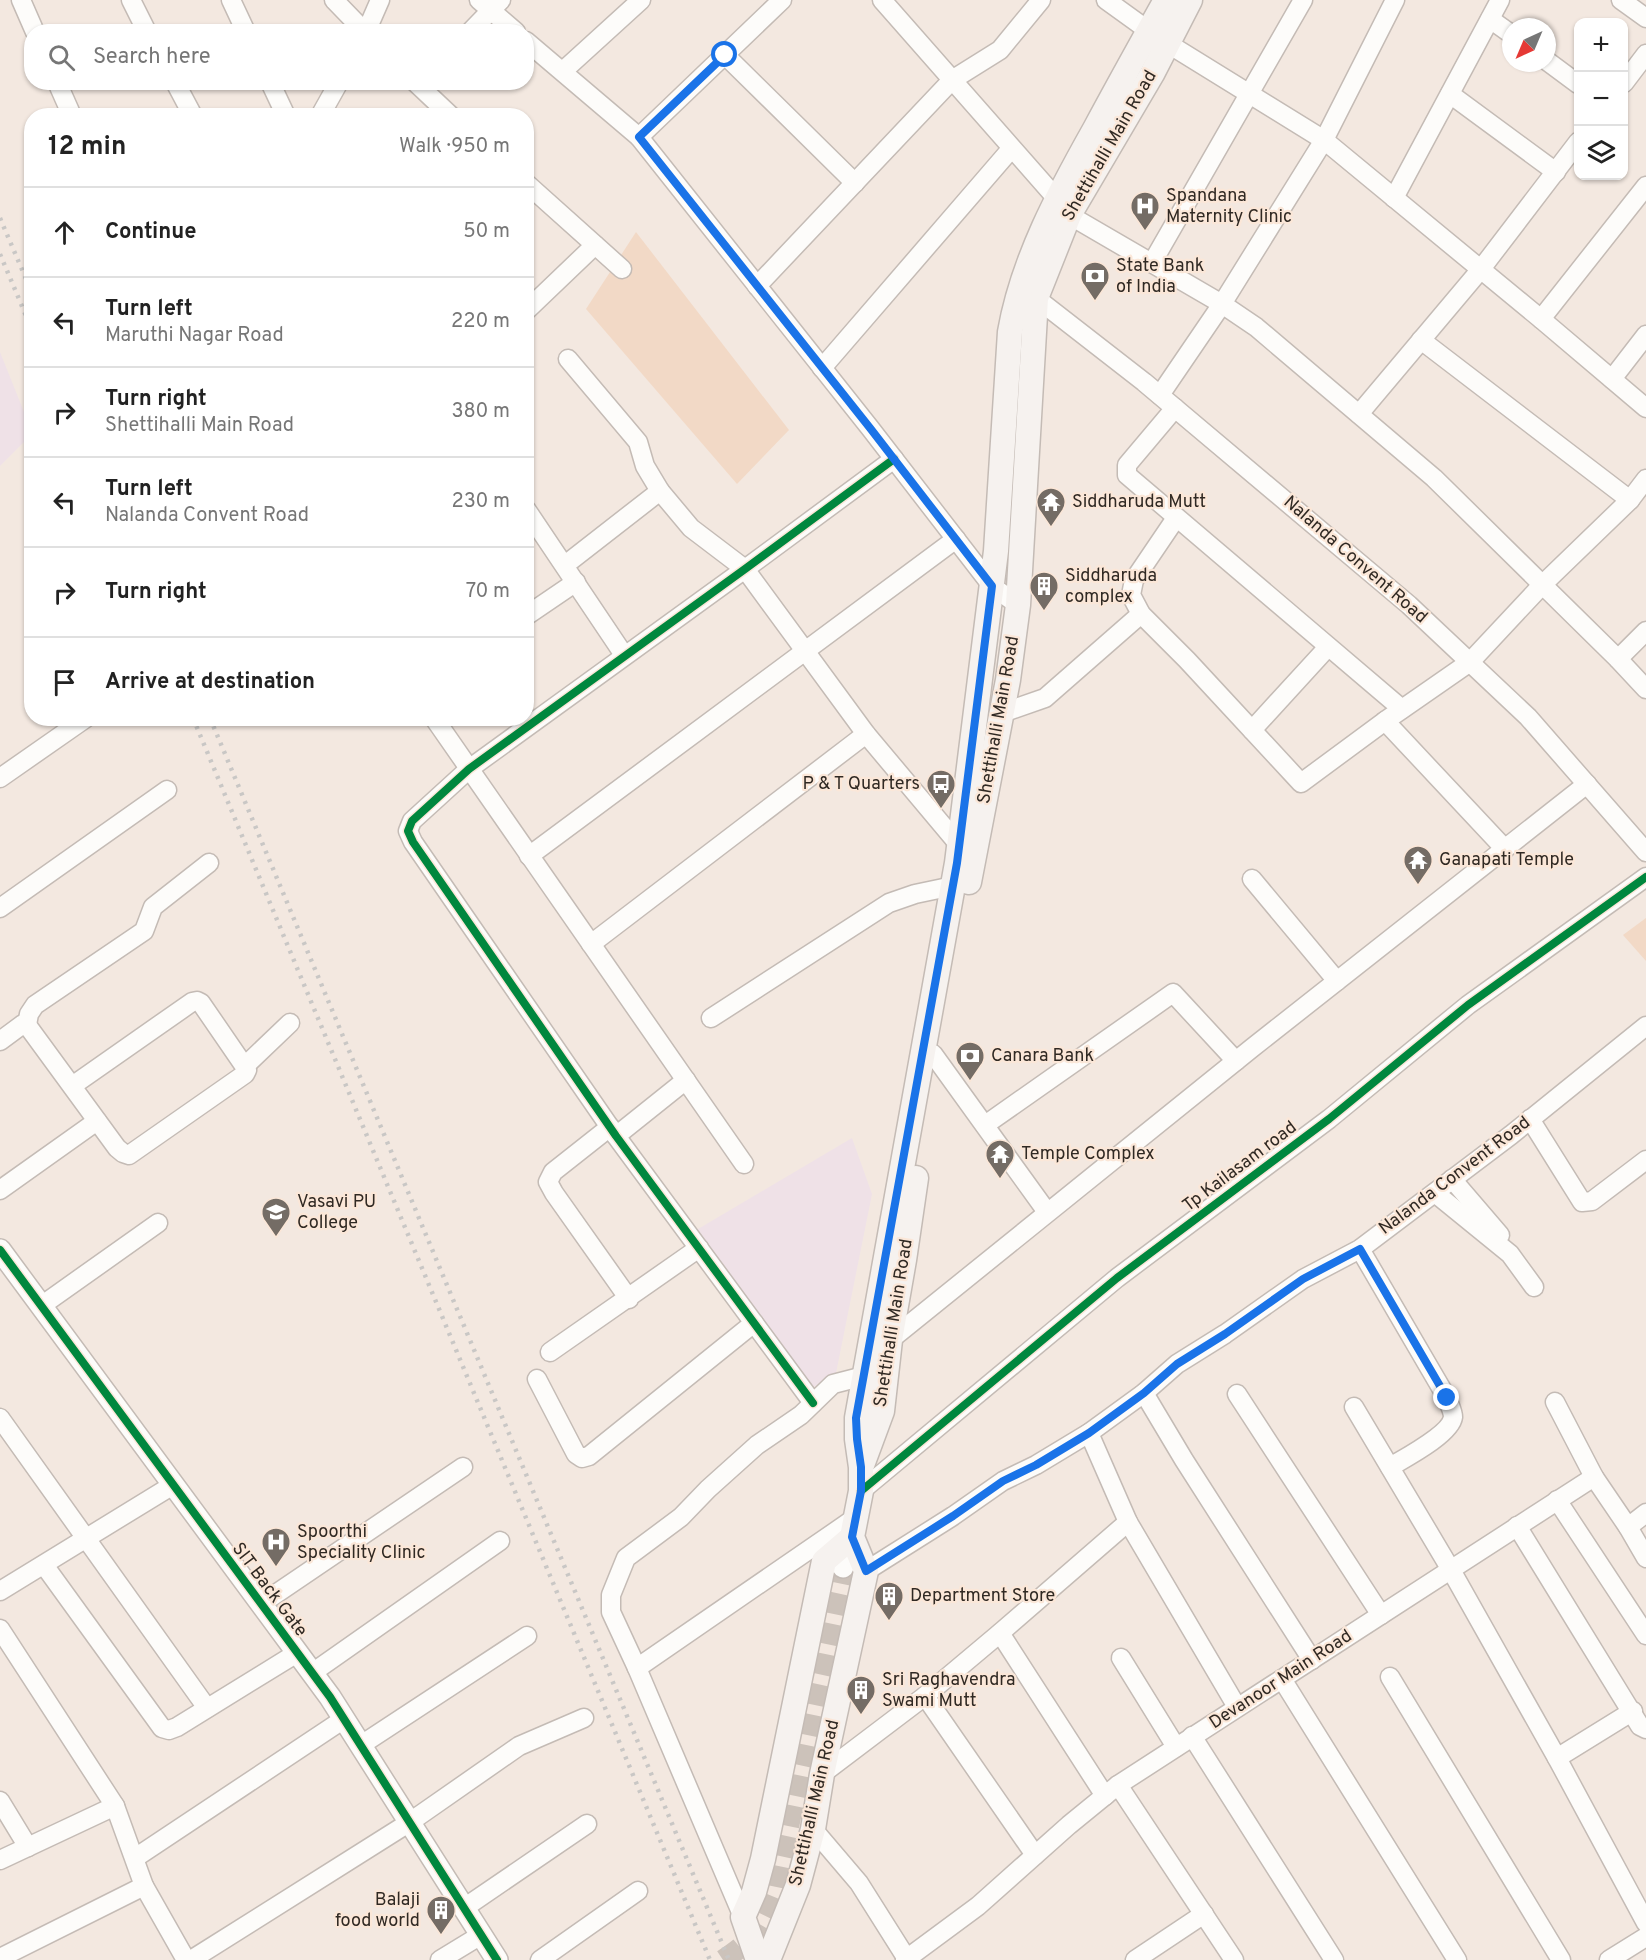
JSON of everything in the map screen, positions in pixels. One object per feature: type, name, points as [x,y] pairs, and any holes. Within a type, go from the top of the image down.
[{"type":"main road","name":"Shettihalli Main Road","points":[[854,1528],[861,1491],[856,1418],[864,1376],[880,1339],[904,1260],[933,1053],[966,853],[996,551],[1010,332],[1028,295],[1063,207],[1152,74],[1166,0]]},
{"type":"main road","name":"Shettihalli Main Road","points":[[1158,37],[1190,0]]},
{"type":"main road","name":"Shettihalli Main Road","points":[[861,1467],[882,1411],[880,1339],[953,886],[966,853],[1002,713],[1018,604],[1028,295]]},
{"type":"main road","points":[[854,1528],[855,1569]]},
{"type":"main road","points":[[758,1960],[743,1917],[754,1892],[764,1859],[824,1561],[854,1528]]},
{"type":"main road","name":"Shettihalli Main Road","points":[[768,1960],[798,1885],[813,1828],[855,1569]]},
{"type":"street","points":[[21,0],[32,24]]},
{"type":"street","points":[[130,0],[143,24]]},
{"type":"street","points":[[231,0],[242,24]]},
{"type":"street","points":[[334,0],[358,24]]},
{"type":"street","points":[[370,24],[380,0]]},
{"type":"street","points":[[563,72],[641,0]]},
{"type":"street","points":[[639,137],[782,0]]},
{"type":"street","points":[[882,0],[1063,207],[1256,327],[1434,478],[1646,689]]},
{"type":"street","points":[[757,286],[952,80],[1000,50],[1041,0]]},
{"type":"street","points":[[1106,0],[1158,37],[1324,140],[1646,408]]},
{"type":"street","points":[[1152,263],[1304,0]]},
{"type":"street","points":[[1160,395],[1222,304],[1324,140],[1395,0]]},
{"type":"street","points":[[1394,198],[1500,0]]},
{"type":"street","points":[[1621,0],[1646,18]]},
{"type":"street","points":[[476,24],[490,3],[509,24]]},
{"type":"street","points":[[1490,19],[1502,28]]},
{"type":"street","points":[[534,47],[639,137],[992,586],[1018,604]]},
{"type":"street","points":[[1628,77],[1646,54]]},
{"type":"street","points":[[725,55],[855,183]]},
{"type":"street","points":[[1556,68],[1574,81]]},
{"type":"street","points":[[61,90],[68,108]]},
{"type":"street","points":[[179,90],[189,108]]},
{"type":"street","points":[[274,90],[282,108]]},
{"type":"street","points":[[324,108],[335,90]]},
{"type":"street","points":[[424,90],[443,108]]},
{"type":"street","points":[[1450,94],[1556,172]]},
{"type":"street","points":[[1359,414],[1481,269],[1574,147]]},
{"type":"street","points":[[822,368],[1011,149]]},
{"type":"street","points":[[1541,319],[1646,186]]},
{"type":"street","points":[[534,190],[622,269]]},
{"type":"street","points":[[534,303],[595,245]]},
{"type":"street","name":"Nalanda Convent Road","points":[[1028,295],[1160,395],[1409,605],[1528,717],[1646,852]]},
{"type":"street","points":[[1612,379],[1646,335]]},
{"type":"street","points":[[1421,340],[1630,500]]},
{"type":"street","points":[[568,359],[638,442],[649,476],[660,491],[691,528],[746,569],[866,734],[966,853]]},
{"type":"street","points":[[1175,408],[1127,465],[1127,475],[1402,709]]},
{"type":"street","points":[[534,721],[894,459]]},
{"type":"street","points":[[1176,518],[1134,580],[1131,595],[1141,614],[1301,783],[1385,720],[1470,662],[1542,585],[1630,500],[1646,479]]},
{"type":"street","points":[[566,565],[660,491]]},
{"type":"street","points":[[534,520],[624,655]]},
{"type":"street","points":[[529,856],[956,539]]},
{"type":"street","points":[[534,611],[576,582]]},
{"type":"street","points":[[1002,713],[1045,698],[1141,614]]},
{"type":"street","points":[[1618,659],[1646,631]]},
{"type":"street","points":[[1252,730],[1328,647]]},
{"type":"street","points":[[1385,720],[1505,849]]},
{"type":"street","points":[[0,778],[75,726]]},
{"type":"street","points":[[439,726],[744,1164]]},
{"type":"street","points":[[527,726],[469,769],[412,821],[408,831],[613,1132],[813,1403]]},
{"type":"street","points":[[591,945],[866,734]]},
{"type":"street","points":[[880,1339],[1047,1212],[1587,784]]},
{"type":"street","points":[[0,908],[167,790]]},
{"type":"street","points":[[72,1086],[192,1002],[197,1001],[201,1003],[246,1065],[245,1074],[129,1155],[123,1154],[117,1148],[27,1025],[29,1014],[35,1005],[144,931],[153,907],[209,863]]},
{"type":"street","name":"Tp Kailasam road","points":[[861,1491],[1117,1278],[1329,1119],[1468,1005],[1646,877]]},
{"type":"street","points":[[1252,879],[1337,981]]},
{"type":"street","points":[[711,1018],[889,903],[915,894],[953,886]]},
{"type":"street","points":[[985,1125],[1173,993],[1236,1061]]},
{"type":"street","points":[[246,1065],[290,1023]]},
{"type":"street","points":[[0,1041],[23,1024],[27,1025]]},
{"type":"street","name":"Nalanda Convent Road","points":[[855,1569],[953,1516],[1003,1481],[1036,1465],[1089,1433],[1144,1393],[1177,1364],[1225,1334],[1303,1279],[1360,1249],[1530,1119],[1646,1026]]},
{"type":"street","points":[[933,1053],[1047,1212]]},
{"type":"street","points":[[629,1299],[548,1182],[553,1172],[686,1080]]},
{"type":"street","points":[[1530,1119],[1582,1202],[1592,1201],[1646,1160]]},
{"type":"street","points":[[0,1190],[97,1121]]},
{"type":"street","points":[[1452,1179],[1510,1247]]},
{"type":"street","points":[[1435,1193],[1510,1254],[1534,1287]]},
{"type":"street","points":[[40,1306],[158,1222]]},
{"type":"street","points":[[550,1353],[699,1248]]},
{"type":"street","points":[[1360,1249],[1447,1398],[1453,1414],[1450,1424],[1441,1434],[1390,1467]]},
{"type":"street","name":"SIT Back Gate","points":[[0,1250],[312,1673],[361,1745],[497,1960]]},
{"type":"street","points":[[537,1379],[576,1454],[582,1458],[589,1456],[754,1323]]},
{"type":"street","points":[[743,1917],[610,1607],[611,1595],[626,1558],[681,1517],[757,1445],[801,1415],[833,1384],[864,1376]]},
{"type":"street","points":[[1144,1393],[1312,1660]]},
{"type":"street","points":[[1237,1394],[1381,1615]]},
{"type":"street","points":[[1555,1402],[1594,1477],[1646,1558]]},
{"type":"street","points":[[1354,1407],[1451,1569],[1646,1923]]},
{"type":"street","points":[[0,1418],[207,1708]]},
{"type":"street","points":[[1089,1433],[1128,1521],[1238,1707]]},
{"type":"street","points":[[261,1604],[463,1467]]},
{"type":"street","name":"Devanoor Main Road","points":[[906,1959],[978,1906],[1112,1791],[1192,1736],[1594,1477]]},
{"type":"street","points":[[0,1592],[173,1485]]},
{"type":"street","points":[[1557,1500],[1646,1635]]},
{"type":"street","points":[[1628,1527],[1646,1513]]},
{"type":"street","points":[[822,1774],[925,1696],[1128,1521]]},
{"type":"street","points":[[1517,1526],[1633,1711],[1640,1726],[1646,1729]]},
{"type":"street","points":[[637,1668],[854,1528]]},
{"type":"street","points":[[312,1673],[500,1541]]},
{"type":"street","points":[[44,1565],[162,1728],[168,1730],[177,1727],[297,1653]]},
{"type":"street","points":[[0,1629],[115,1806],[144,1886],[186,1960]]},
{"type":"street","points":[[1000,1633],[1112,1791],[1204,1914],[1234,1960]]},
{"type":"street","points":[[361,1745],[527,1636]]},
{"type":"street","points":[[1121,1658],[1176,1747]]},
{"type":"street","points":[[1390,1677],[1561,1960]]},
{"type":"street","points":[[1282,1679],[1457,1960]]},
{"type":"street","points":[[925,1696],[1035,1856]]},
{"type":"street","points":[[1557,1758],[1633,1711]]},
{"type":"street","points":[[191,1960],[410,1822],[519,1746],[584,1718]]},
{"type":"street","points":[[135,1858],[344,1719]]},
{"type":"street","points":[[1192,1736],[1334,1960]]},
{"type":"street","points":[[0,1801],[28,1847]]},
{"type":"street","points":[[0,1860],[115,1806]]},
{"type":"street","points":[[464,1908],[587,1824]]},
{"type":"street","points":[[813,1828],[859,1883],[906,1959]]},
{"type":"street","points":[[0,1958],[144,1886]]},
{"type":"street","points":[[540,1960],[638,1892]]},
{"type":"street","points":[[1135,1960],[1204,1914]]},
{"type":"street","points":[[440,1960],[481,1935]]},
{"type":"street","points":[[1609,1960],[1646,1937]]},
{"type":"shaded area","points":[[636,232],[789,430],[737,484],[586,309]]},
{"type":"shaded area","points":[[0,352],[24,412],[24,442],[0,466]]},
{"type":"shaded area","points":[[1646,918],[1646,961],[1623,935]]},
{"type":"shaded area","points":[[852,1138],[872,1194],[836,1373],[812,1388],[693,1232]]},
{"type":"tunnel","points":[[723,1960],[749,1940],[764,1918],[774,1896],[843,1567]]},
{"type":"railway","points":[[0,218],[24,274]]},
{"type":"railway","points":[[0,254],[24,311]]},
{"type":"railway","points":[[196,726],[710,1960]]},
{"type":"railway","points":[[213,726],[729,1960]]},
{"type":"cycle path","points":[[534,722],[894,459]]},
{"type":"cycle path","points":[[528,726],[469,769],[412,821],[408,831],[413,842],[616,1136],[813,1403]]},
{"type":"cycle path","points":[[861,1491],[1117,1278],[1329,1119],[1468,1005],[1646,877]]},
{"type":"cycle path","points":[[0,1250],[330,1697],[497,1960]]},
{"type":"place","name":"Spandana Maternity Clinic","points":[[1145,232]]},
{"type":"place","name":"State Bank of India","points":[[1095,302]]},
{"type":"place","name":"Siddharuda Mutt","points":[[1051,528]]},
{"type":"place","name":"Siddharuda complex","points":[[1044,612]]},
{"type":"place","name":"P & T Quarters","points":[[941,810]]},
{"type":"place","name":"Ganapati Temple","points":[[1418,886]]},
{"type":"place","name":"Canara Bank","points":[[970,1082]]},
{"type":"place","name":"Temple Complex","points":[[1000,1180]]},
{"type":"place","name":"Vasavi PU College","points":[[276,1238]]},
{"type":"place","name":"Spoorthi Speciality Clinic","points":[[276,1568]]},
{"type":"place","name":"Department Store","points":[[889,1622]]},
{"type":"place","name":"Sri Raghavendra Swami Mutt","points":[[861,1716]]},
{"type":"place","name":"Balaji food world","points":[[441,1936]]},
{"type":"route","points":[[725,55],[639,137],[992,586],[957,863],[856,1418],[861,1491],[852,1537],[866,1571],[884,1562],[1003,1481],[1036,1465],[1089,1433],[1144,1393],[1177,1364],[1225,1334],[1303,1279],[1360,1249],[1447,1398]]}]
